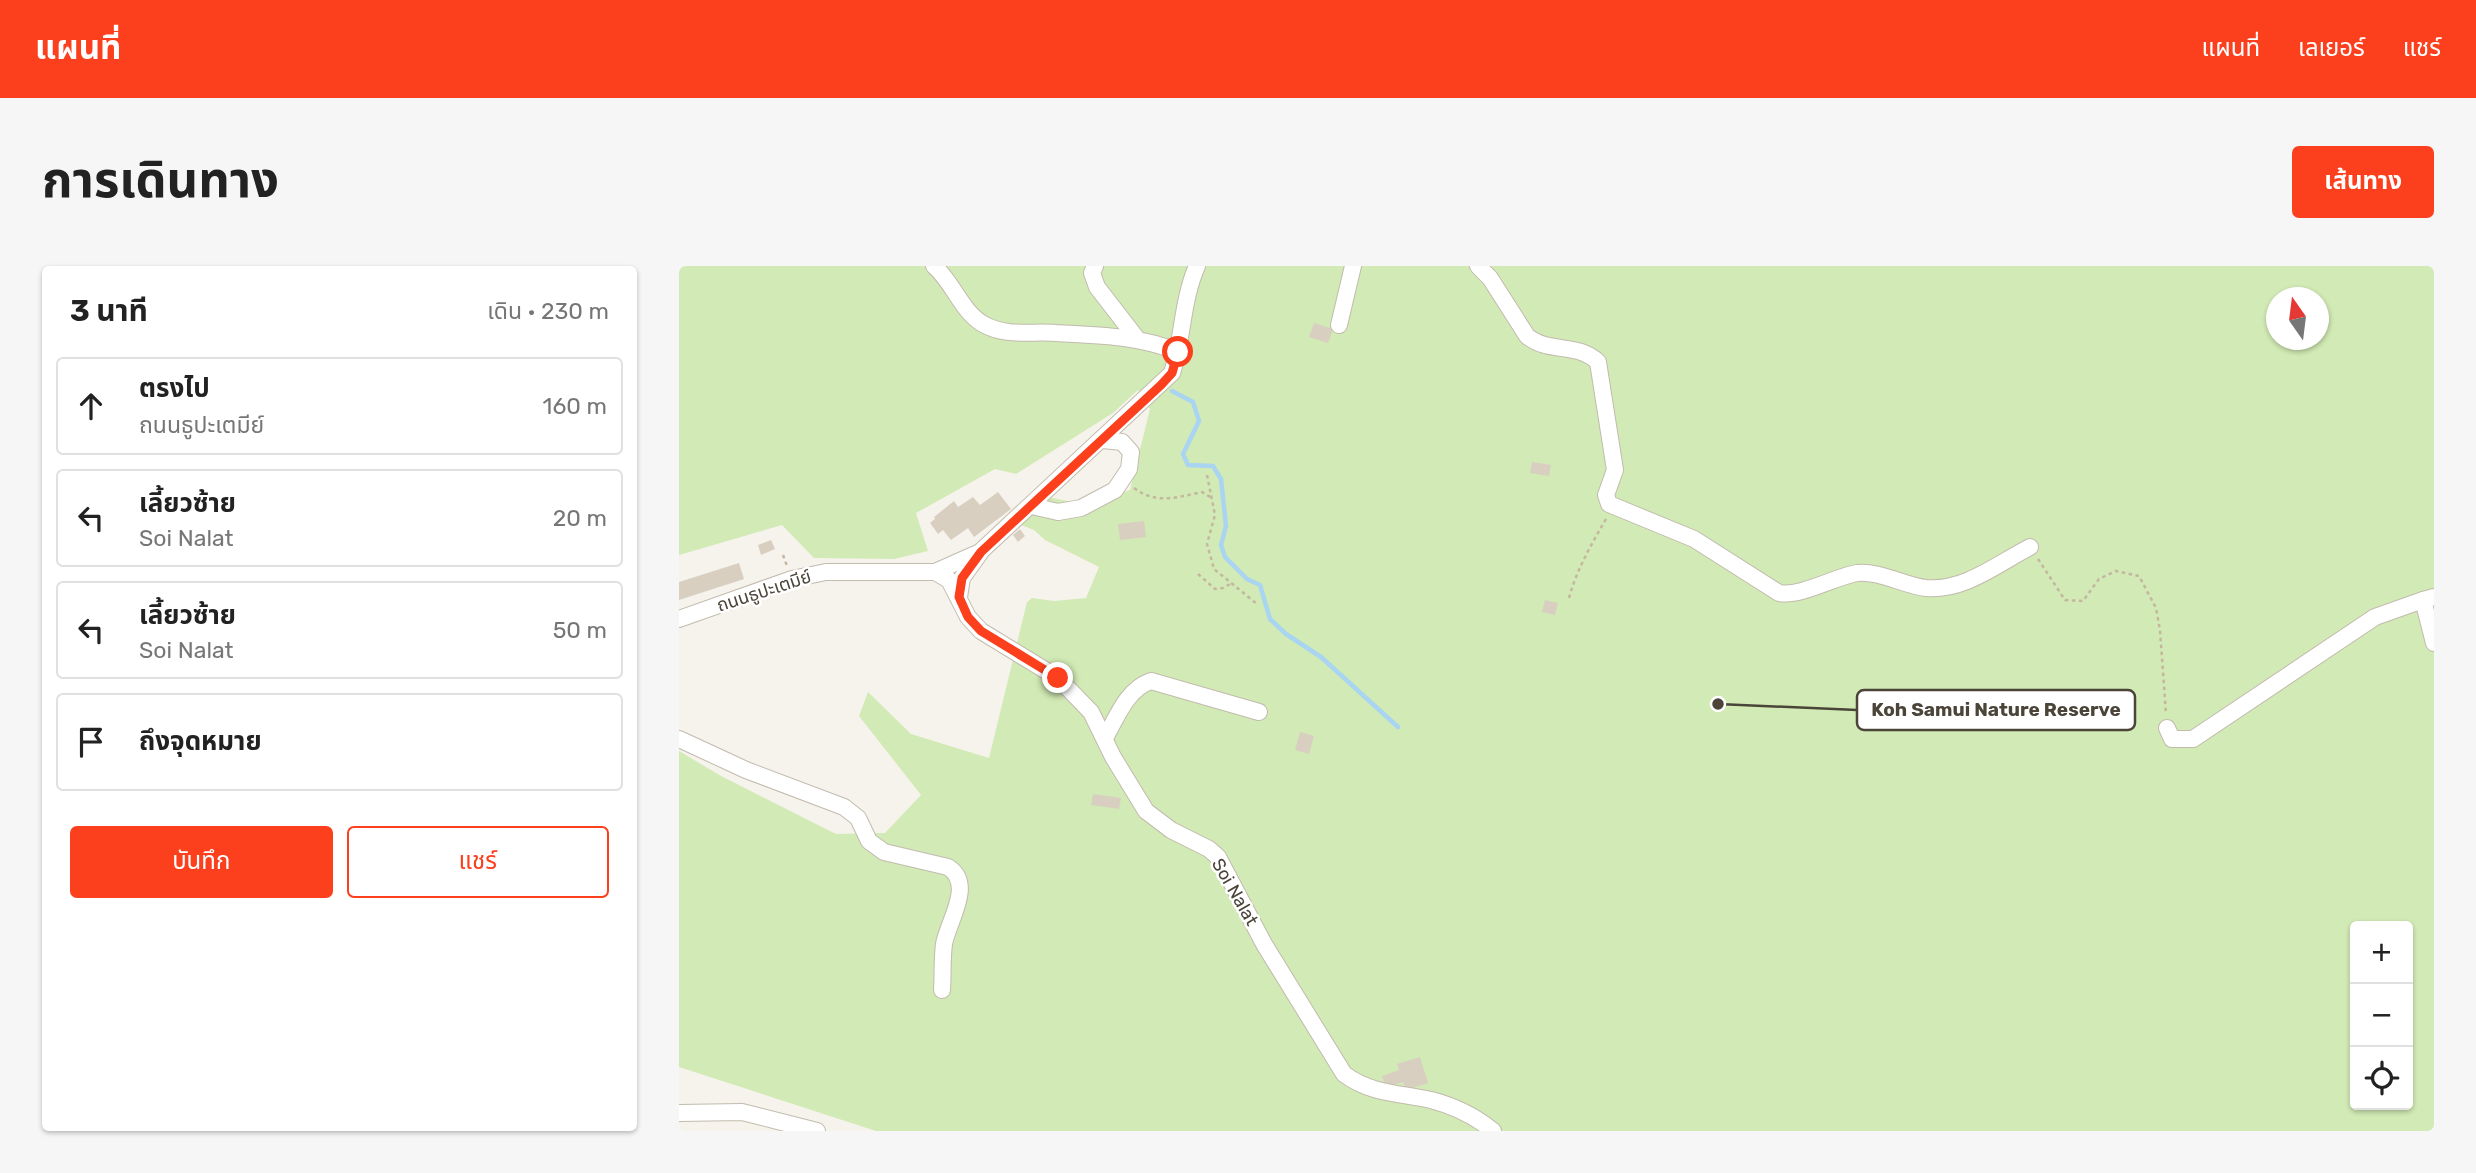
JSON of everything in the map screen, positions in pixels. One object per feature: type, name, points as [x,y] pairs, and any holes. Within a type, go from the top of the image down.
[{"type":"street","points":[[934,266],[980,322],[1003,333],[1054,332],[1138,340],[1157,343],[1178,352]]},
{"type":"street","points":[[1095,266],[1093,280],[1097,287],[1138,340]]},
{"type":"street","name":"ถนนธูปะเตมีย์","points":[[679,619],[792,579],[826,572],[935,572],[981,552],[1172,373],[1190,281],[1197,266]]},
{"type":"street","points":[[1339,325],[1353,266]]},
{"type":"street","points":[[1478,266],[1490,278],[1527,337],[1534,343],[1575,348],[1591,355],[1598,362],[1615,470],[1606,495],[1609,504],[1694,538],[1779,593],[1785,594],[1860,572],[1926,588],[1967,583],[2030,547]]},
{"type":"street","points":[[1033,506],[1058,512],[1081,508],[1115,491],[1129,469],[1131,452],[1122,442],[1103,440]]},
{"type":"street","points":[[959,597],[962,578],[981,552]]},
{"type":"street","points":[[935,572],[949,580],[959,597]]},
{"type":"street","name":"Soi Nalat","points":[[959,597],[968,617],[981,631],[1058,678],[1091,712],[1113,757],[1146,811],[1171,830],[1209,849],[1218,857],[1264,944],[1344,1074],[1358,1085],[1374,1091],[1431,1100],[1457,1109],[1493,1131]]},
{"type":"street","points":[[2167,728],[2172,738],[2193,739],[2375,617],[2429,599],[2434,643]]},
{"type":"street","points":[[1105,738],[1128,698],[1141,685],[1151,681],[1259,712]]},
{"type":"street","points":[[679,739],[746,770],[844,807],[858,818],[869,841],[884,852],[955,871],[960,881],[960,891],[944,943],[942,990]]},
{"type":"street","points":[[679,1112],[742,1112],[817,1131]]},
{"type":"path","points":[[1207,475],[1215,515],[1207,544],[1215,569],[1257,604]]},
{"type":"path","points":[[1140,493],[1166,500],[1178,495],[1202,492],[1212,498]]},
{"type":"path","points":[[1569,598],[1588,550],[1613,507]]},
{"type":"path","points":[[2030,547],[2065,600],[2083,601],[2099,579],[2116,571],[2139,576],[2156,608],[2167,728]]},
{"type":"path","points":[[1198,574],[1215,589],[1232,583]]},
{"type":"green space","points":[[679,266],[2434,266],[2434,1131],[876,1131],[679,1067],[679,751],[721,776],[836,834],[885,833],[921,795],[859,716],[868,692],[911,734],[989,758],[1027,602],[1032,598],[1054,601],[1086,598],[1099,567],[1021,525],[999,540],[1044,496],[1088,502],[1130,490],[1150,409],[1138,390],[1113,413],[1016,474],[995,469],[916,513],[928,551],[894,559],[814,558],[782,525],[679,555]]},
{"type":"building","points":[[1314,323],[1333,329],[1328,343],[1309,337]]},
{"type":"building","points":[[1532,462],[1551,465],[1549,476],[1530,473]]},
{"type":"building","points":[[998,492],[1011,509],[974,537],[968,528],[951,540],[943,530],[938,534],[930,523],[954,501],[958,507],[973,497],[980,505]]},
{"type":"building","points":[[1144,521],[1146,537],[1120,540],[1118,524]]},
{"type":"building","points":[[1020,529],[1025,536],[1018,542],[1013,535]]},
{"type":"building","points":[[771,540],[775,549],[761,555],[758,545]]},
{"type":"building","points":[[739,563],[744,579],[679,600],[679,582]]},
{"type":"building","points":[[1545,600],[1558,603],[1555,615],[1542,612]]},
{"type":"building","points":[[1300,732],[1314,736],[1309,754],[1295,750]]},
{"type":"building","points":[[1093,794],[1121,798],[1119,809],[1091,805]]},
{"type":"building","points":[[1420,1057],[1428,1083],[1406,1090],[1403,1082],[1386,1088],[1382,1076],[1399,1070],[1397,1064]]},
{"type":"waterway","points":[[1172,391],[1193,402],[1199,421],[1183,454],[1188,465],[1213,466],[1221,479],[1226,526],[1221,545],[1225,557],[1247,579],[1260,585],[1270,619],[1286,634],[1321,657],[1398,727]]},
{"type":"place","name":"Koh Samui Nature Reserve","points":[[1718,704]]},
{"type":"route","points":[[1058,678],[981,631],[968,617],[959,597],[962,578],[981,552],[1161,385],[1172,373],[1178,352]]}]
